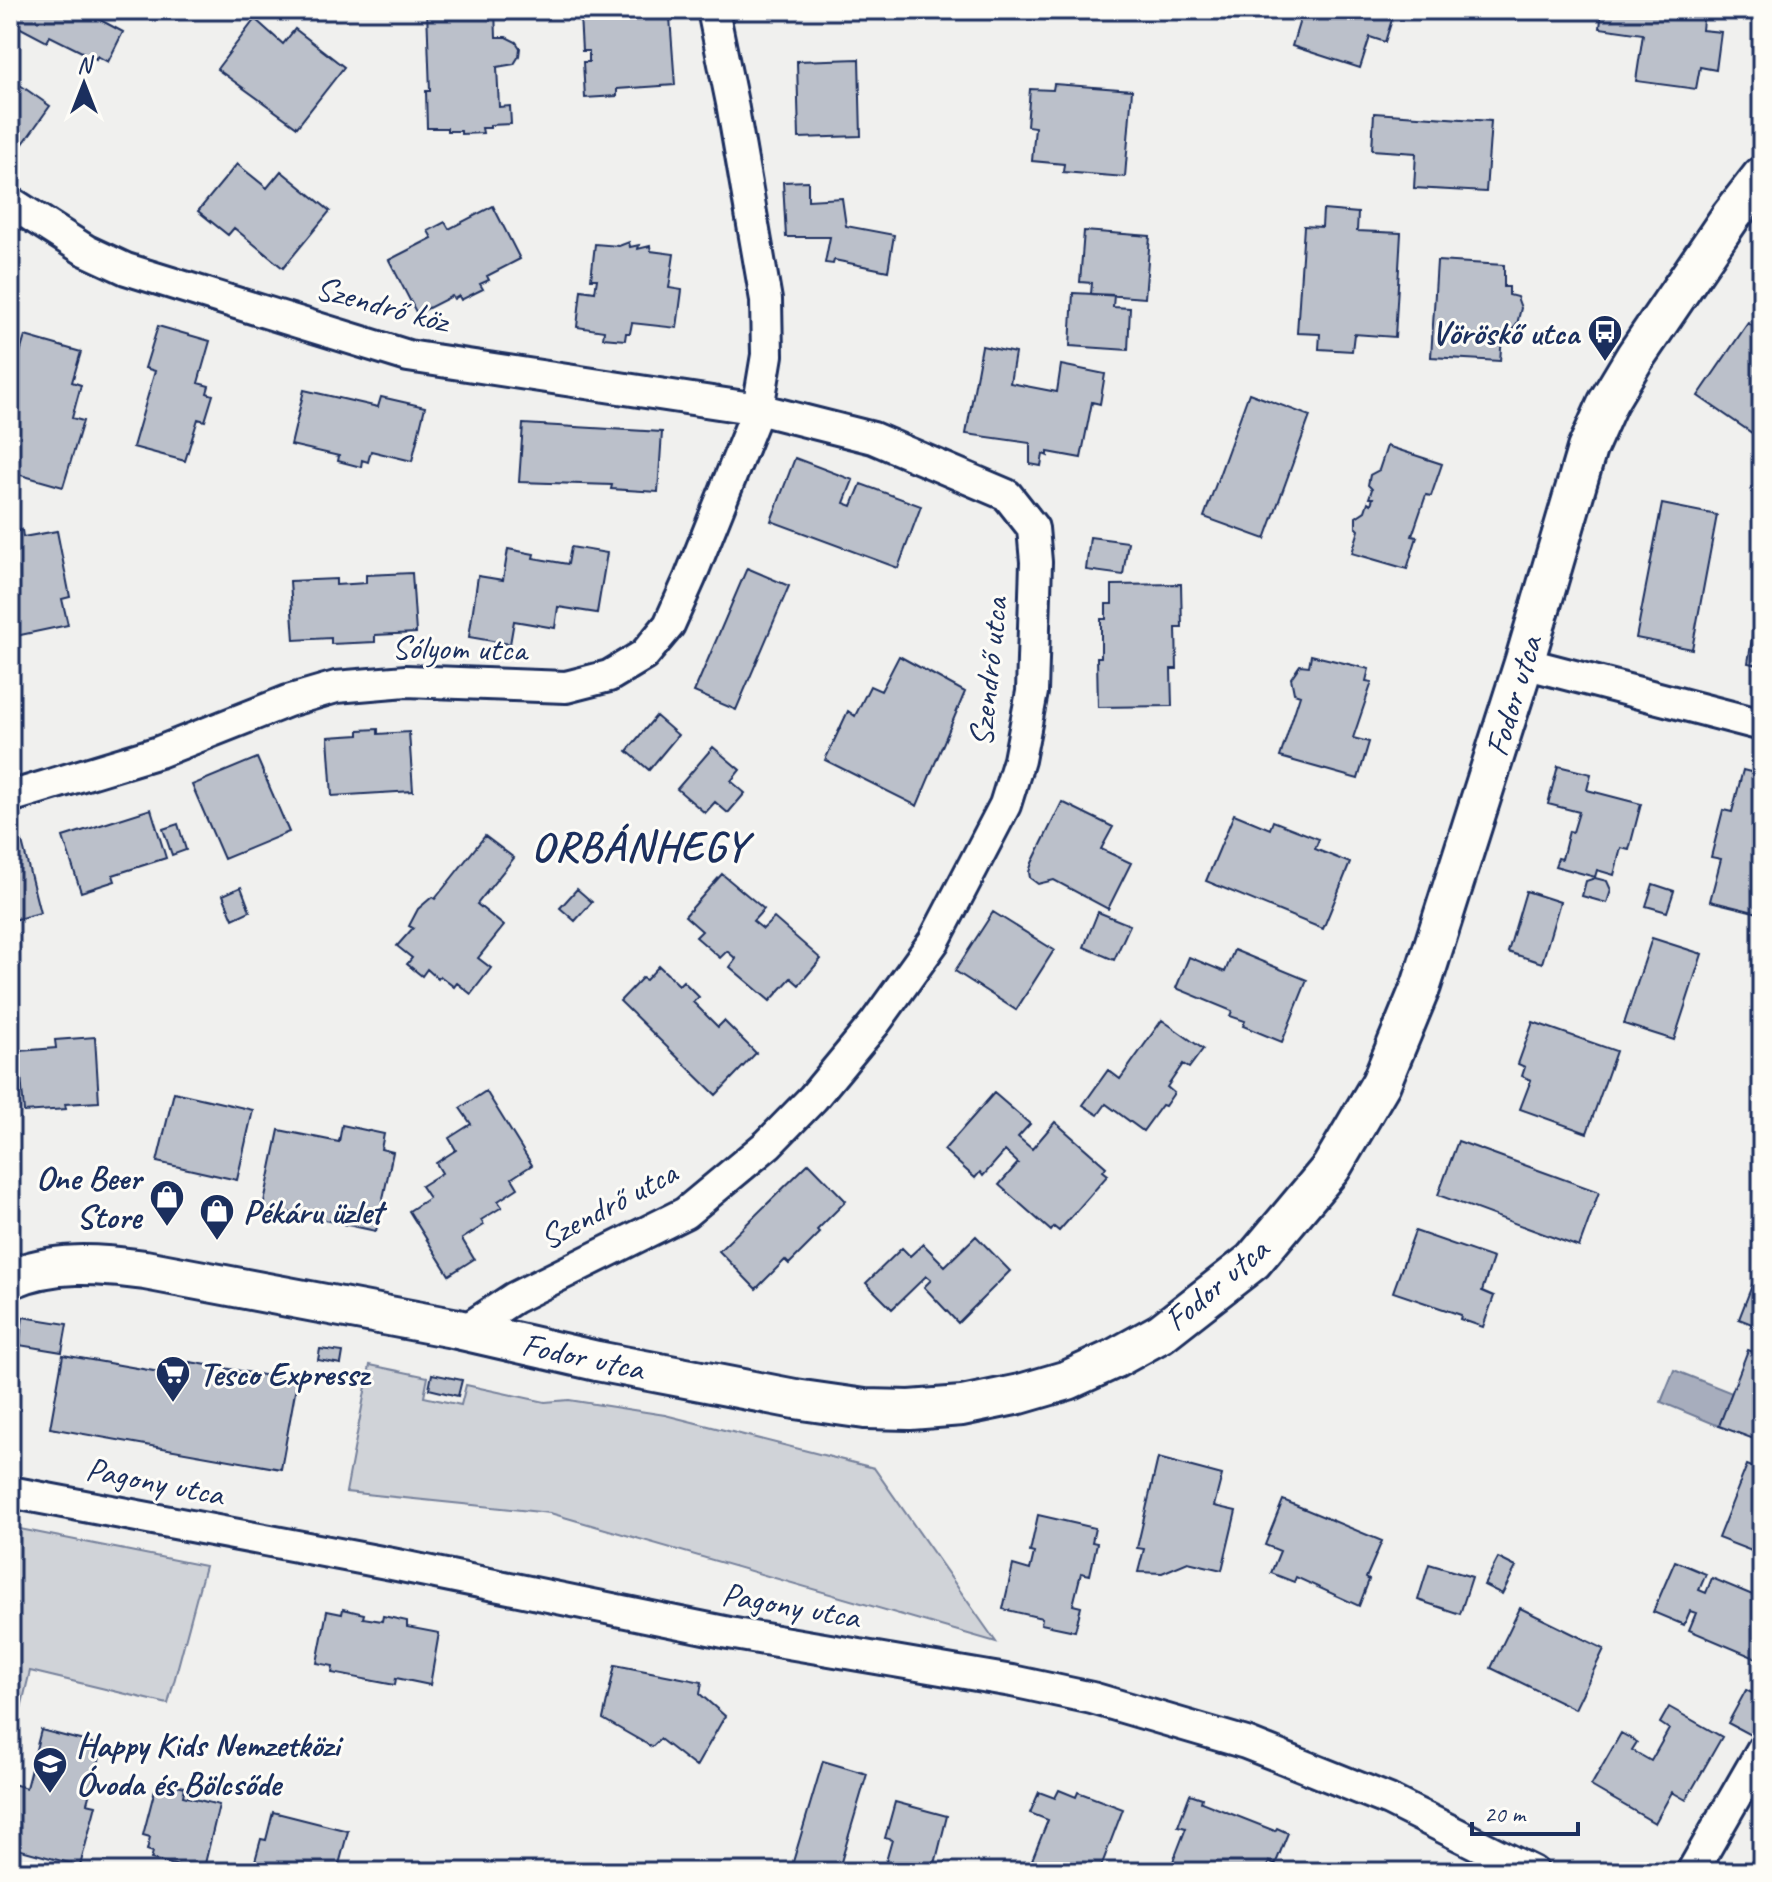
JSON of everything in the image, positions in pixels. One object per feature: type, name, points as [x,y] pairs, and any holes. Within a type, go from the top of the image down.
[{"type":"street","points":[[713,10],[766,300],[767,355],[758,409]]},
{"type":"street","name":"Fodor utca","points":[[10,1279],[60,1265],[109,1265],[145,1270],[464,1331],[597,1361],[795,1399],[865,1409],[962,1406],[1020,1394],[1068,1380],[1161,1333],[1253,1261],[1331,1168],[1381,1083],[1421,986],[1524,663],[1587,449],[1608,402],[1731,216],[1762,176]]},
{"type":"street","name":"Szendrő köz","points":[[10,202],[85,250],[126,269],[408,356],[758,409]]},
{"type":"street","name":"Sólyom utca","points":[[10,797],[159,752],[288,701],[336,687],[406,681],[566,687],[609,676],[644,655],[669,625],[758,409]]},
{"type":"street","name":"Szendrő utca","points":[[464,1331],[514,1298],[685,1213],[768,1144],[813,1098],[867,1034],[934,941],[1005,805],[1019,760],[1032,692],[1036,562],[1033,528],[1007,495],[873,438],[758,409]]},
{"type":"street","points":[[1524,663],[1762,725]]},
{"type":"street","name":"Pagony utca","points":[[10,1492],[392,1564],[729,1633],[1012,1681],[1092,1698],[1261,1749],[1389,1800],[1533,1872]]},
{"type":"street","points":[[1692,1872],[1762,1750]]},
{"type":"shaded area","points":[[370,1365],[428,1377],[424,1397],[461,1405],[466,1385],[545,1402],[569,1400],[665,1415],[874,1468],[996,1642],[550,1513],[346,1492]]},
{"type":"shaded area","points":[[10,1527],[205,1566],[168,1704],[30,1671],[10,1754]]},
{"type":"water","points":[[1674,1370],[1732,1393],[1719,1426],[1661,1402]]},
{"type":"building","points":[[20,10],[94,10],[91,15],[123,32],[108,62],[50,36],[47,42],[13,24]]},
{"type":"building","points":[[427,10],[495,10],[496,37],[506,37],[520,48],[514,64],[497,67],[499,107],[510,106],[511,124],[490,125],[490,128],[482,128],[483,133],[461,134],[461,131],[447,131],[447,128],[427,128],[426,91],[430,91]]},
{"type":"building","points":[[1303,10],[1316,14],[1318,10],[1395,10],[1385,42],[1370,37],[1360,68],[1292,46]]},
{"type":"building","points":[[1602,10],[1704,10],[1702,30],[1721,32],[1716,70],[1700,67],[1696,89],[1636,81],[1643,34],[1600,28]]},
{"type":"building","points":[[613,13],[613,20],[670,17],[675,85],[617,89],[617,96],[585,98],[583,62],[589,62],[589,51],[582,51],[580,15]]},
{"type":"building","points":[[255,19],[283,44],[295,29],[344,67],[297,127],[217,69]]},
{"type":"building","points":[[859,59],[861,136],[799,138],[797,61]]},
{"type":"building","points":[[10,78],[50,106],[10,162]]},
{"type":"building","points":[[1054,84],[1132,90],[1125,177],[1063,172],[1064,164],[1032,161],[1035,127],[1027,126],[1030,89],[1053,90]]},
{"type":"building","points":[[1374,113],[1491,121],[1486,192],[1414,188],[1416,153],[1372,150]]},
{"type":"building","points":[[237,164],[267,188],[281,171],[330,211],[283,268],[234,228],[228,235],[198,211]]},
{"type":"building","points":[[808,181],[808,200],[842,198],[846,226],[894,235],[888,271],[834,260],[833,264],[825,263],[830,237],[786,237],[783,182]]},
{"type":"building","points":[[493,206],[520,259],[487,276],[489,280],[480,284],[483,289],[461,300],[459,296],[454,299],[452,296],[417,314],[389,260],[432,238],[428,231],[445,222],[449,229]]},
{"type":"building","points":[[1323,210],[1358,213],[1357,231],[1401,233],[1395,337],[1354,334],[1352,351],[1319,349],[1320,334],[1297,333],[1304,226],[1322,227]]},
{"type":"building","points":[[1084,231],[1150,236],[1145,298],[1091,294],[1092,283],[1080,282]]},
{"type":"building","points":[[629,242],[630,247],[650,246],[651,251],[674,254],[669,288],[682,290],[677,328],[632,323],[625,340],[603,338],[604,331],[577,327],[581,290],[595,292],[597,279],[591,279],[595,244],[619,246]]},
{"type":"building","points":[[1437,261],[1504,265],[1504,287],[1509,287],[1509,295],[1517,297],[1521,308],[1517,324],[1507,330],[1507,337],[1502,337],[1500,361],[1431,357]]},
{"type":"building","points":[[1073,293],[1114,295],[1113,307],[1130,308],[1128,350],[1070,346]]},
{"type":"building","points":[[1748,323],[1762,333],[1762,419],[1752,433],[1698,396]]},
{"type":"building","points":[[158,326],[210,341],[198,383],[209,386],[207,393],[213,395],[205,421],[198,419],[185,461],[133,447],[155,371],[145,368]]},
{"type":"building","points":[[25,336],[81,352],[72,382],[81,385],[72,418],[83,421],[63,487],[10,472],[10,387]]},
{"type":"building","points":[[982,346],[1015,353],[1010,383],[1057,392],[1061,365],[1105,374],[1100,404],[1092,402],[1081,458],[1048,452],[1048,456],[1043,454],[1041,466],[1030,464],[1030,443],[966,434]]},
{"type":"building","points":[[304,390],[378,407],[381,397],[425,407],[412,461],[371,451],[368,462],[362,460],[361,467],[338,461],[339,456],[291,445]]},
{"type":"building","points":[[1249,393],[1310,416],[1265,539],[1204,517]]},
{"type":"building","points":[[523,424],[662,432],[658,492],[611,489],[612,485],[519,482]]},
{"type":"building","points":[[1387,446],[1442,464],[1431,496],[1426,495],[1412,536],[1417,537],[1407,569],[1352,553],[1359,530],[1356,517],[1365,511],[1368,502],[1371,504],[1370,475],[1379,470]]},
{"type":"building","points":[[795,458],[853,480],[844,503],[852,506],[861,484],[921,506],[898,568],[771,521]]},
{"type":"building","points":[[1662,504],[1717,515],[1692,649],[1636,638]]},
{"type":"building","points":[[22,530],[23,537],[57,531],[70,597],[62,599],[68,625],[11,637],[10,533]]},
{"type":"building","points":[[1090,537],[1128,542],[1123,575],[1086,570]]},
{"type":"building","points":[[571,547],[607,553],[597,613],[558,607],[555,628],[514,621],[510,644],[469,637],[478,576],[503,580],[508,549],[534,554],[533,558],[568,564]]},
{"type":"building","points":[[747,568],[789,586],[736,710],[694,692]]},
{"type":"building","points":[[412,573],[416,633],[375,635],[375,642],[331,644],[331,638],[294,640],[290,581],[336,579],[336,585],[366,583],[366,575]]},
{"type":"building","points":[[1181,584],[1182,628],[1176,628],[1177,669],[1171,669],[1172,706],[1098,707],[1097,657],[1101,657],[1101,619],[1106,619],[1106,604],[1112,604],[1112,585]]},
{"type":"building","points":[[1762,589],[1762,666],[1748,663]]},
{"type":"building","points":[[1311,655],[1369,669],[1366,681],[1372,682],[1353,738],[1369,742],[1358,779],[1280,757],[1300,695],[1294,693],[1291,678],[1300,665],[1309,666]]},
{"type":"building","points":[[899,656],[965,692],[917,806],[825,760],[848,711],[855,716],[870,686],[881,691]]},
{"type":"building","points":[[656,716],[678,735],[649,770],[627,751]]},
{"type":"building","points":[[378,729],[378,734],[409,732],[413,791],[332,796],[328,737],[359,735],[359,730]]},
{"type":"building","points":[[713,747],[740,770],[731,781],[745,793],[728,813],[715,802],[705,813],[677,789]]},
{"type":"building","points":[[257,758],[289,832],[224,859],[192,785]]},
{"type":"building","points":[[1558,766],[1591,774],[1587,790],[1641,804],[1629,850],[1621,848],[1614,875],[1597,870],[1595,877],[1555,866],[1558,858],[1562,859],[1569,831],[1573,832],[1579,812],[1548,804]]},
{"type":"building","points":[[1743,770],[1762,775],[1762,914],[1710,901],[1721,859],[1711,857],[1723,810],[1732,812]]},
{"type":"building","points":[[1062,802],[1113,827],[1101,849],[1131,863],[1108,909],[1054,880],[1038,884],[1030,878],[1032,863]]},
{"type":"building","points":[[151,809],[166,858],[113,875],[115,881],[81,892],[63,837]]},
{"type":"building","points":[[1234,814],[1270,829],[1273,821],[1319,839],[1315,849],[1350,863],[1323,929],[1206,881]]},
{"type":"building","points":[[178,824],[186,850],[172,855],[163,829]]},
{"type":"building","points":[[20,834],[40,913],[10,921],[10,837]]},
{"type":"building","points":[[485,836],[514,858],[477,904],[504,926],[478,958],[491,968],[471,994],[457,983],[454,987],[440,976],[438,979],[427,969],[422,976],[407,964],[412,958],[397,946],[413,928],[409,926],[418,909],[432,897],[435,899]]},
{"type":"building","points":[[722,874],[764,909],[753,921],[763,929],[774,918],[821,959],[799,985],[791,978],[770,1001],[730,967],[736,959],[727,951],[720,958],[696,937],[702,931],[685,916]]},
{"type":"building","points":[[1595,878],[1607,881],[1611,890],[1607,903],[1582,896],[1586,881]]},
{"type":"building","points":[[1653,884],[1674,891],[1667,912],[1646,906]]},
{"type":"building","points":[[241,887],[250,911],[233,919],[223,895]]},
{"type":"building","points":[[577,889],[592,902],[575,921],[560,908]]},
{"type":"building","points":[[1526,891],[1560,902],[1542,963],[1508,952]]},
{"type":"building","points":[[993,912],[1054,950],[1016,1010],[955,971]]},
{"type":"building","points":[[1098,912],[1130,925],[1114,960],[1084,947]]},
{"type":"building","points":[[1652,938],[1702,954],[1674,1040],[1624,1024]]},
{"type":"building","points":[[1234,950],[1307,980],[1282,1042],[1243,1026],[1245,1021],[1230,1016],[1232,1011],[1176,988],[1189,957],[1225,972]]},
{"type":"building","points":[[659,966],[679,985],[683,981],[699,997],[693,1002],[718,1027],[724,1021],[756,1053],[716,1095],[620,1001],[642,978],[646,980]]},
{"type":"building","points":[[1162,1020],[1203,1049],[1189,1068],[1183,1064],[1167,1087],[1174,1093],[1143,1131],[1106,1104],[1098,1115],[1083,1105],[1108,1070],[1120,1079]]},
{"type":"building","points":[[1533,1022],[1616,1051],[1587,1133],[1520,1109],[1531,1080],[1522,1076],[1525,1067],[1518,1064]]},
{"type":"building","points":[[95,1037],[99,1102],[65,1104],[66,1109],[24,1112],[19,1051],[56,1048],[55,1040]]},
{"type":"building","points":[[486,1091],[532,1165],[512,1178],[518,1188],[498,1201],[502,1207],[481,1220],[484,1225],[462,1239],[474,1259],[449,1275],[409,1211],[429,1198],[421,1186],[442,1173],[436,1163],[456,1150],[449,1138],[471,1124],[460,1108]]},
{"type":"building","points":[[174,1092],[253,1110],[237,1180],[157,1162]]},
{"type":"building","points":[[994,1093],[1030,1124],[1018,1137],[1032,1149],[1055,1122],[1106,1167],[1103,1171],[1108,1175],[1059,1231],[1054,1227],[1051,1231],[999,1185],[1018,1163],[1005,1151],[983,1176],[980,1172],[975,1178],[944,1150]]},
{"type":"building","points":[[342,1125],[384,1134],[381,1149],[393,1152],[376,1231],[263,1207],[279,1130],[339,1142]]},
{"type":"building","points":[[1458,1141],[1599,1192],[1579,1247],[1438,1195]]},
{"type":"building","points":[[809,1163],[846,1201],[789,1264],[785,1260],[756,1289],[719,1251]]},
{"type":"building","points":[[1415,1231],[1493,1258],[1482,1291],[1494,1296],[1483,1327],[1460,1319],[1461,1315],[1393,1292]]},
{"type":"building","points":[[976,1236],[1010,1271],[958,1323],[924,1287],[931,1280],[926,1276],[892,1309],[866,1283],[902,1248],[910,1256],[923,1244],[945,1266]]},
{"type":"building","points":[[1762,1260],[1762,1328],[1739,1319]]},
{"type":"building","points":[[23,1317],[67,1324],[62,1352],[19,1345]]},
{"type":"building","points":[[320,1349],[343,1352],[341,1364],[318,1360]]},
{"type":"building","points":[[1748,1350],[1762,1355],[1762,1442],[1719,1426]]},
{"type":"building","name":"Tesco Expressz","points":[[63,1355],[188,1377],[190,1362],[297,1381],[281,1469],[50,1428]]},
{"type":"building","points":[[432,1374],[462,1380],[458,1396],[429,1389]]},
{"type":"building","points":[[1158,1458],[1222,1475],[1214,1506],[1236,1511],[1222,1570],[1188,1562],[1162,1573],[1138,1572],[1144,1549],[1137,1548]]},
{"type":"building","points":[[1747,1465],[1762,1471],[1762,1555],[1718,1538]]},
{"type":"building","points":[[1283,1500],[1382,1541],[1366,1578],[1369,1580],[1359,1606],[1296,1577],[1294,1582],[1271,1573],[1280,1551],[1265,1545]]},
{"type":"building","points":[[1038,1515],[1095,1528],[1092,1542],[1097,1543],[1090,1575],[1081,1573],[1073,1605],[1081,1607],[1075,1631],[1041,1624],[1042,1618],[1003,1609],[1013,1565],[1030,1570],[1034,1553],[1030,1552]]},
{"type":"building","points":[[1498,1558],[1516,1567],[1502,1594],[1484,1585]]},
{"type":"building","points":[[1675,1561],[1706,1574],[1699,1590],[1706,1593],[1712,1578],[1762,1599],[1762,1661],[1689,1630],[1696,1613],[1690,1611],[1684,1625],[1653,1612]]},
{"type":"building","points":[[1429,1564],[1472,1577],[1460,1614],[1418,1600]]},
{"type":"building","points":[[1520,1608],[1604,1649],[1575,1709],[1491,1668]]},
{"type":"building","points":[[343,1609],[364,1614],[363,1618],[382,1621],[383,1616],[407,1621],[407,1627],[439,1633],[430,1685],[396,1678],[395,1685],[332,1673],[333,1666],[317,1663],[327,1611],[342,1614]]},
{"type":"building","points":[[615,1665],[702,1682],[700,1694],[725,1716],[696,1767],[660,1739],[652,1747],[603,1719]]},
{"type":"building","points":[[1746,1690],[1762,1698],[1762,1722],[1754,1737],[1728,1723]]},
{"type":"building","points":[[1669,1707],[1722,1737],[1686,1800],[1672,1792],[1655,1823],[1591,1786],[1621,1733],[1637,1742],[1632,1750],[1651,1761],[1669,1729],[1660,1723]]},
{"type":"building","name":"Happy Kids Nemzetközi Óvoda és Bölcsőde","points":[[41,1730],[103,1746],[87,1803],[96,1805],[80,1866],[10,1847],[10,1783],[26,1788]]},
{"type":"building","points":[[823,1761],[867,1774],[838,1872],[790,1872]]},
{"type":"building","points":[[164,1782],[185,1787],[183,1796],[219,1805],[203,1872],[151,1859],[153,1852],[147,1850],[150,1837],[143,1835],[155,1789],[162,1791]]},
{"type":"building","points":[[1059,1790],[1076,1797],[1078,1792],[1123,1809],[1099,1872],[1063,1872],[1032,1860],[1048,1820],[1030,1813],[1039,1792],[1055,1798]]},
{"type":"building","points":[[1190,1794],[1202,1798],[1201,1802],[1275,1831],[1277,1828],[1288,1833],[1275,1865],[1269,1862],[1265,1872],[1169,1872],[1186,1828],[1178,1826]]},
{"type":"building","points":[[895,1802],[947,1816],[933,1872],[883,1872],[892,1840],[885,1838]]},
{"type":"building","points":[[273,1812],[348,1831],[337,1872],[252,1872],[261,1839],[266,1840]]},
{"type":"place","name":"Vöröskő utca","points":[[1605,363]]},
{"type":"place","name":"One Beer Store","points":[[167,1228]]},
{"type":"place","name":"Pékáru üzlet","points":[[217,1242]]},
{"type":"place","name":"Tesco Expressz","points":[[173,1404]]},
{"type":"place","name":"Happy Kids Nemzetközi Óvoda és Bölcsőde","points":[[50,1795]]},
{"type":"district","name":"ORBÁNHEGY","points":[[640,846]]}]
